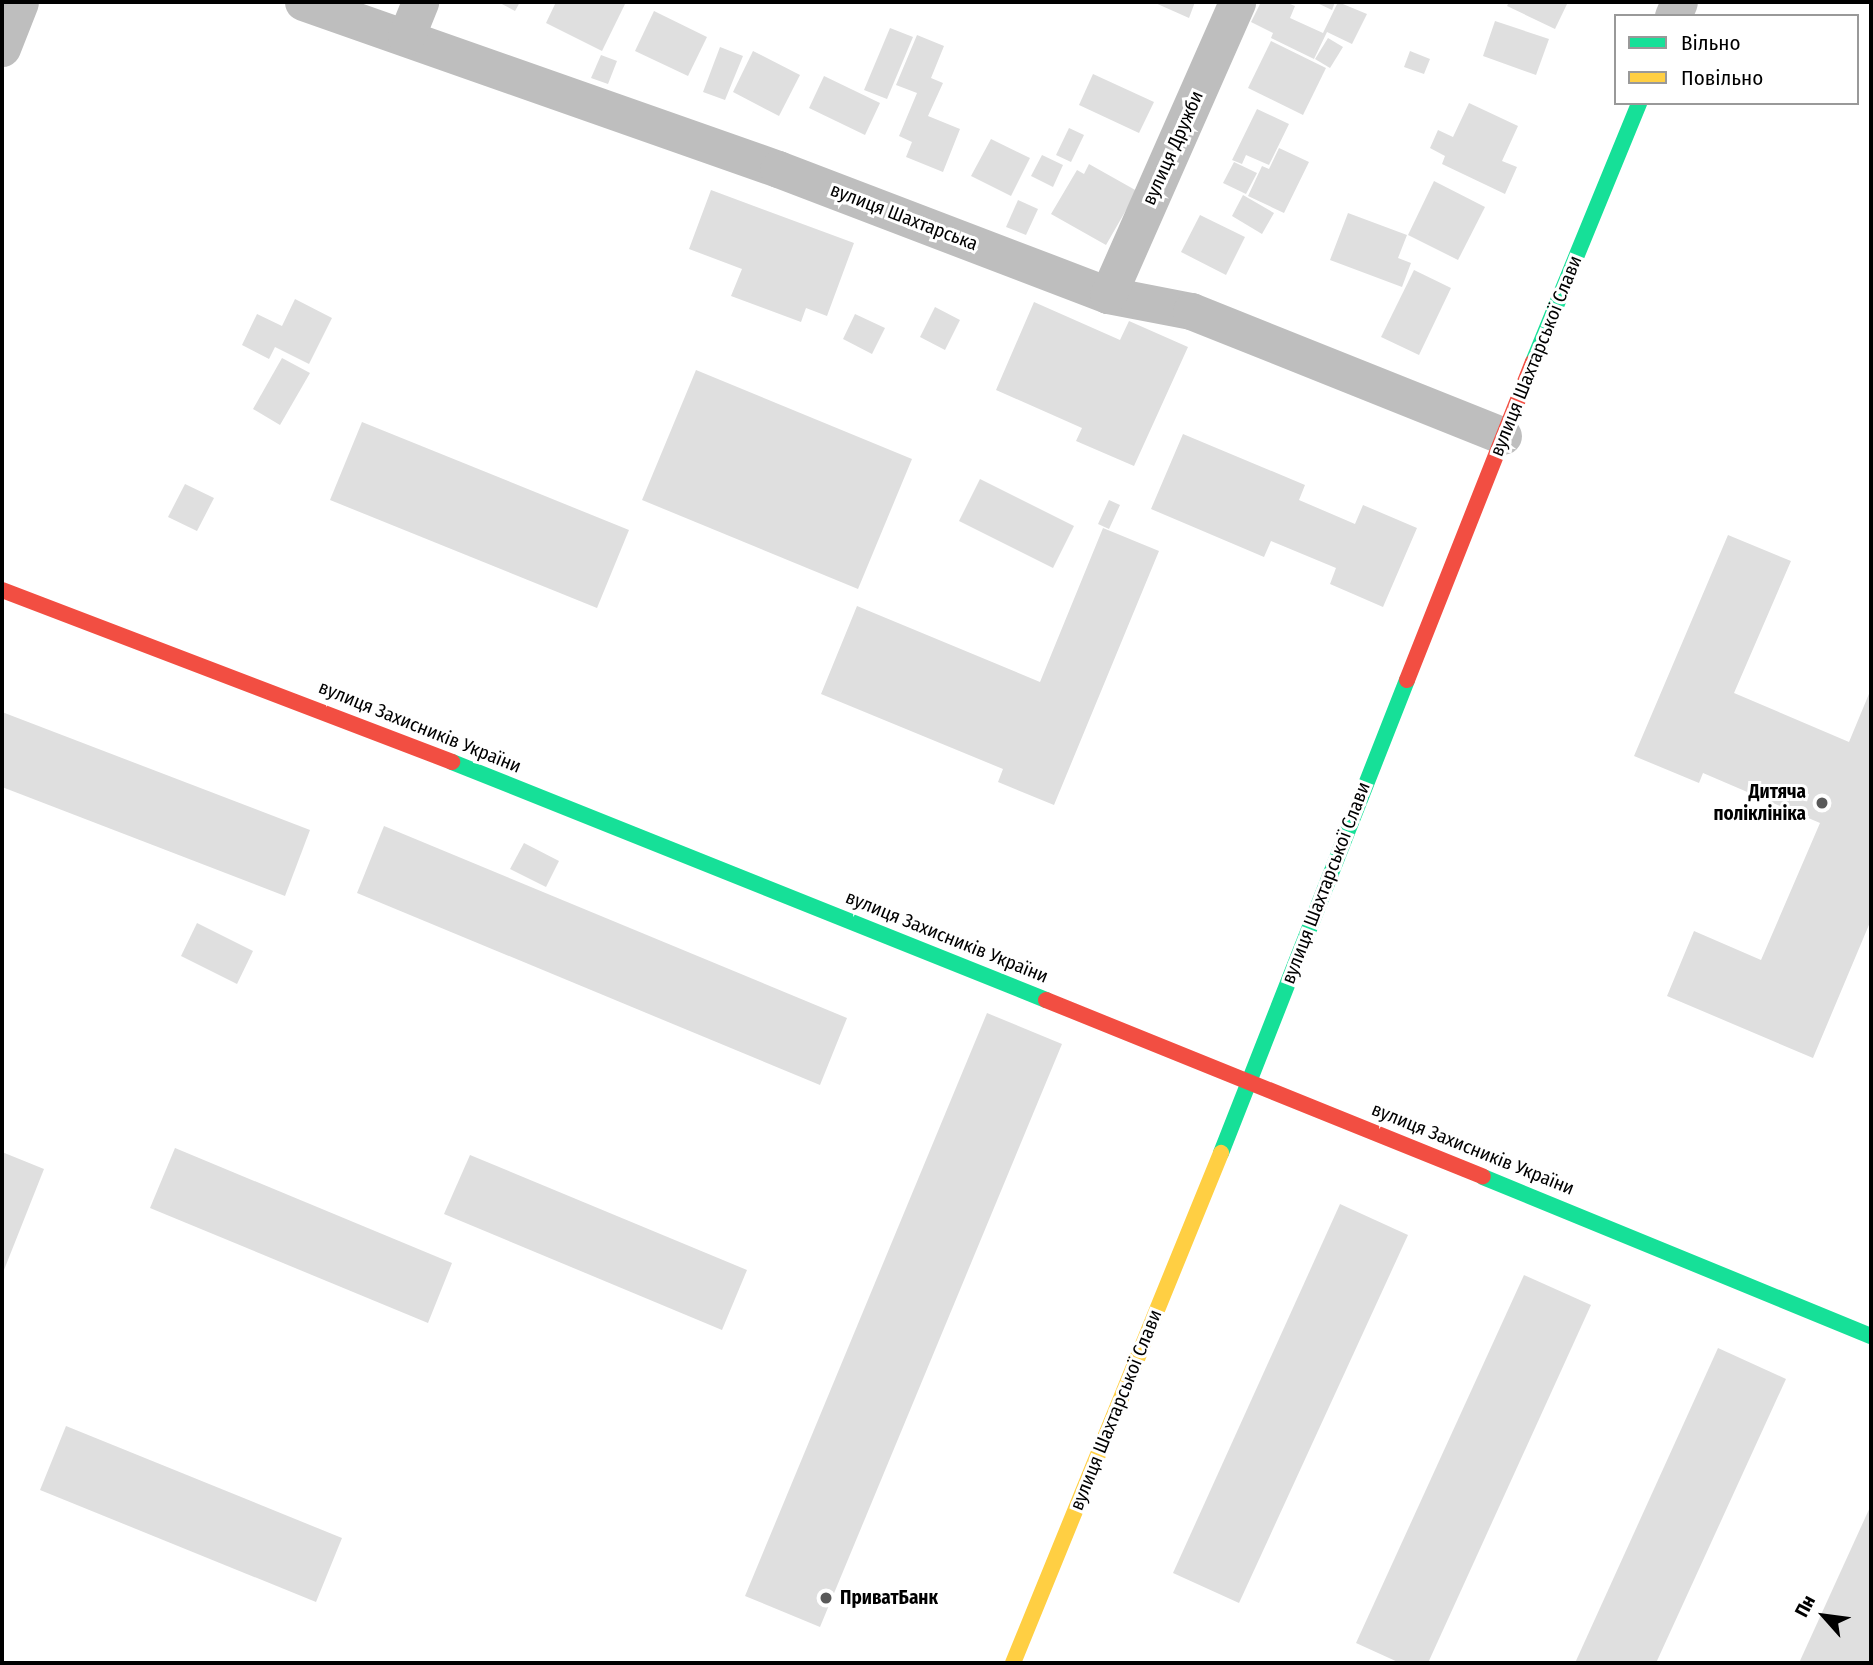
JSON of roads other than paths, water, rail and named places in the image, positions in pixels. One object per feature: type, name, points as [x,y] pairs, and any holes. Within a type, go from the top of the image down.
[{"type":"street","points":[[2,48],[20,2]]},
{"type":"street","name":"вулиця Шахтарська","points":[[303,2],[778,169],[1108,295],[1191,312],[1503,436]]},
{"type":"street","points":[[406,37],[420,2]]},
{"type":"street","name":"вулиця Дружби","points":[[1108,295],[1237,2]]},
{"type":"street","name":"вулиця Шахтарської Слави","points":[[1013,1663],[1250,1081],[1503,436],[1638,105]]},
{"type":"street","name":"вулиця Захисників України","points":[[2,590],[360,726],[1250,1081],[1871,1336]]},
{"type":"place","name":"Дитяча поліклініка","points":[[1822,803]]},
{"type":"place","name":"ПриватБанк","points":[[826,1598]]}]
